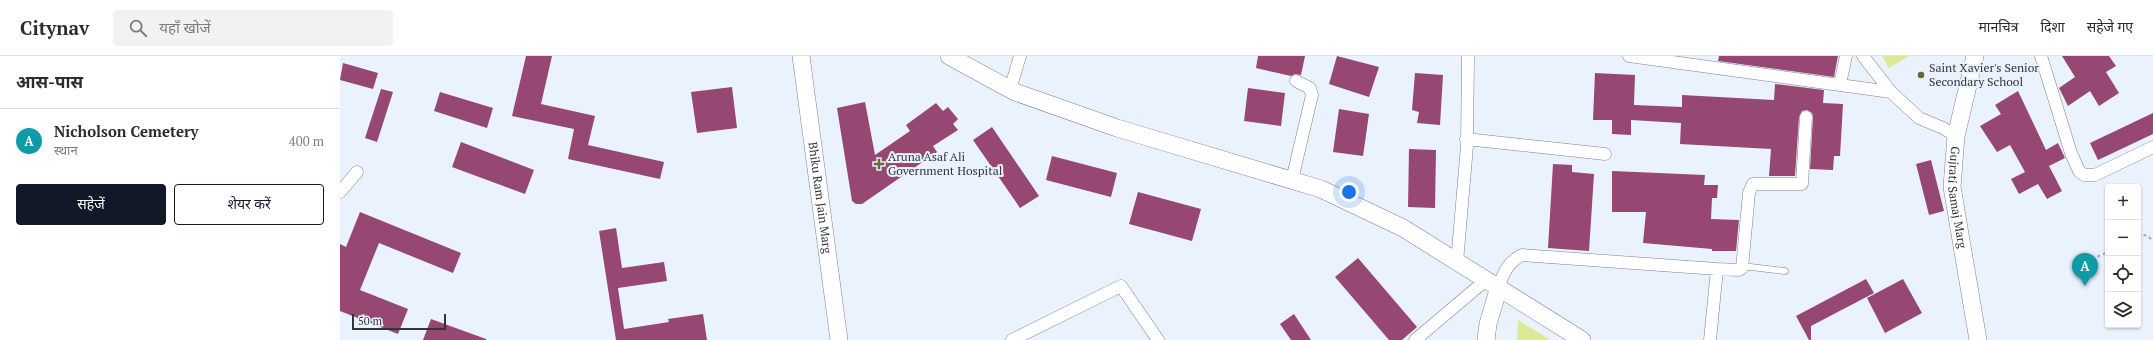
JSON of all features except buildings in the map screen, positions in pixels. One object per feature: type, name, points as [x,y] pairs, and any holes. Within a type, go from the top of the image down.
[{"type":"street","name":"Bhiku Ram Jain Marg","points":[[801,56],[839,340]]},
{"type":"street","points":[[949,56],[1010,90],[1117,128],[1321,189],[1403,228],[1582,340]]},
{"type":"street","points":[[1010,90],[1020,56]]},
{"type":"street","points":[[1457,262],[1466,139],[1468,56]]},
{"type":"street","points":[[1629,56],[1708,61],[1891,92]]},
{"type":"street","points":[[1840,84],[1846,56]]},
{"type":"street","points":[[1863,56],[1891,92],[1924,122],[1943,128],[1956,136]]},
{"type":"street","name":"Gujrati Samaj Marg","points":[[1975,56],[1956,136],[1952,187],[1978,340]]},
{"type":"street","points":[[2041,56],[2071,153],[2080,171],[2084,175],[2095,175],[2153,147]]},
{"type":"street","points":[[1292,180],[1312,95],[1310,88],[1296,81]]},
{"type":"street","points":[[1415,340],[1493,284],[1515,259],[1522,255],[1739,270],[1742,266],[1749,193],[1753,184],[1802,184],[1806,117]]},
{"type":"street","points":[[1466,139],[1605,154]]},
{"type":"street","points":[[340,192],[357,172]]},
{"type":"street","points":[[1710,340],[1717,269]]},
{"type":"street","points":[[1486,340],[1493,284]]},
{"type":"street","points":[[1012,340],[1120,286],[1158,340]]},
{"type":"lane","points":[[1742,266],[1785,271]]},
{"type":"path","points":[[2141,237],[2145,235],[2153,240]]},
{"type":"path","points":[[2081,264],[2105,253]]},
{"type":"green space","points":[[1882,56],[1909,56],[1889,68]]},
{"type":"green space","points":[[1518,320],[1551,340],[1517,340]]},
{"type":"place","name":"Saint Xavier's Senior Secondary School","points":[[1921,75]]},
{"type":"place","name":"Aruna Asaf Ali Government Hospital","points":[[879,164]]},
{"type":"place","name":"Nicholson Cemetery","points":[[2085,286]]}]
